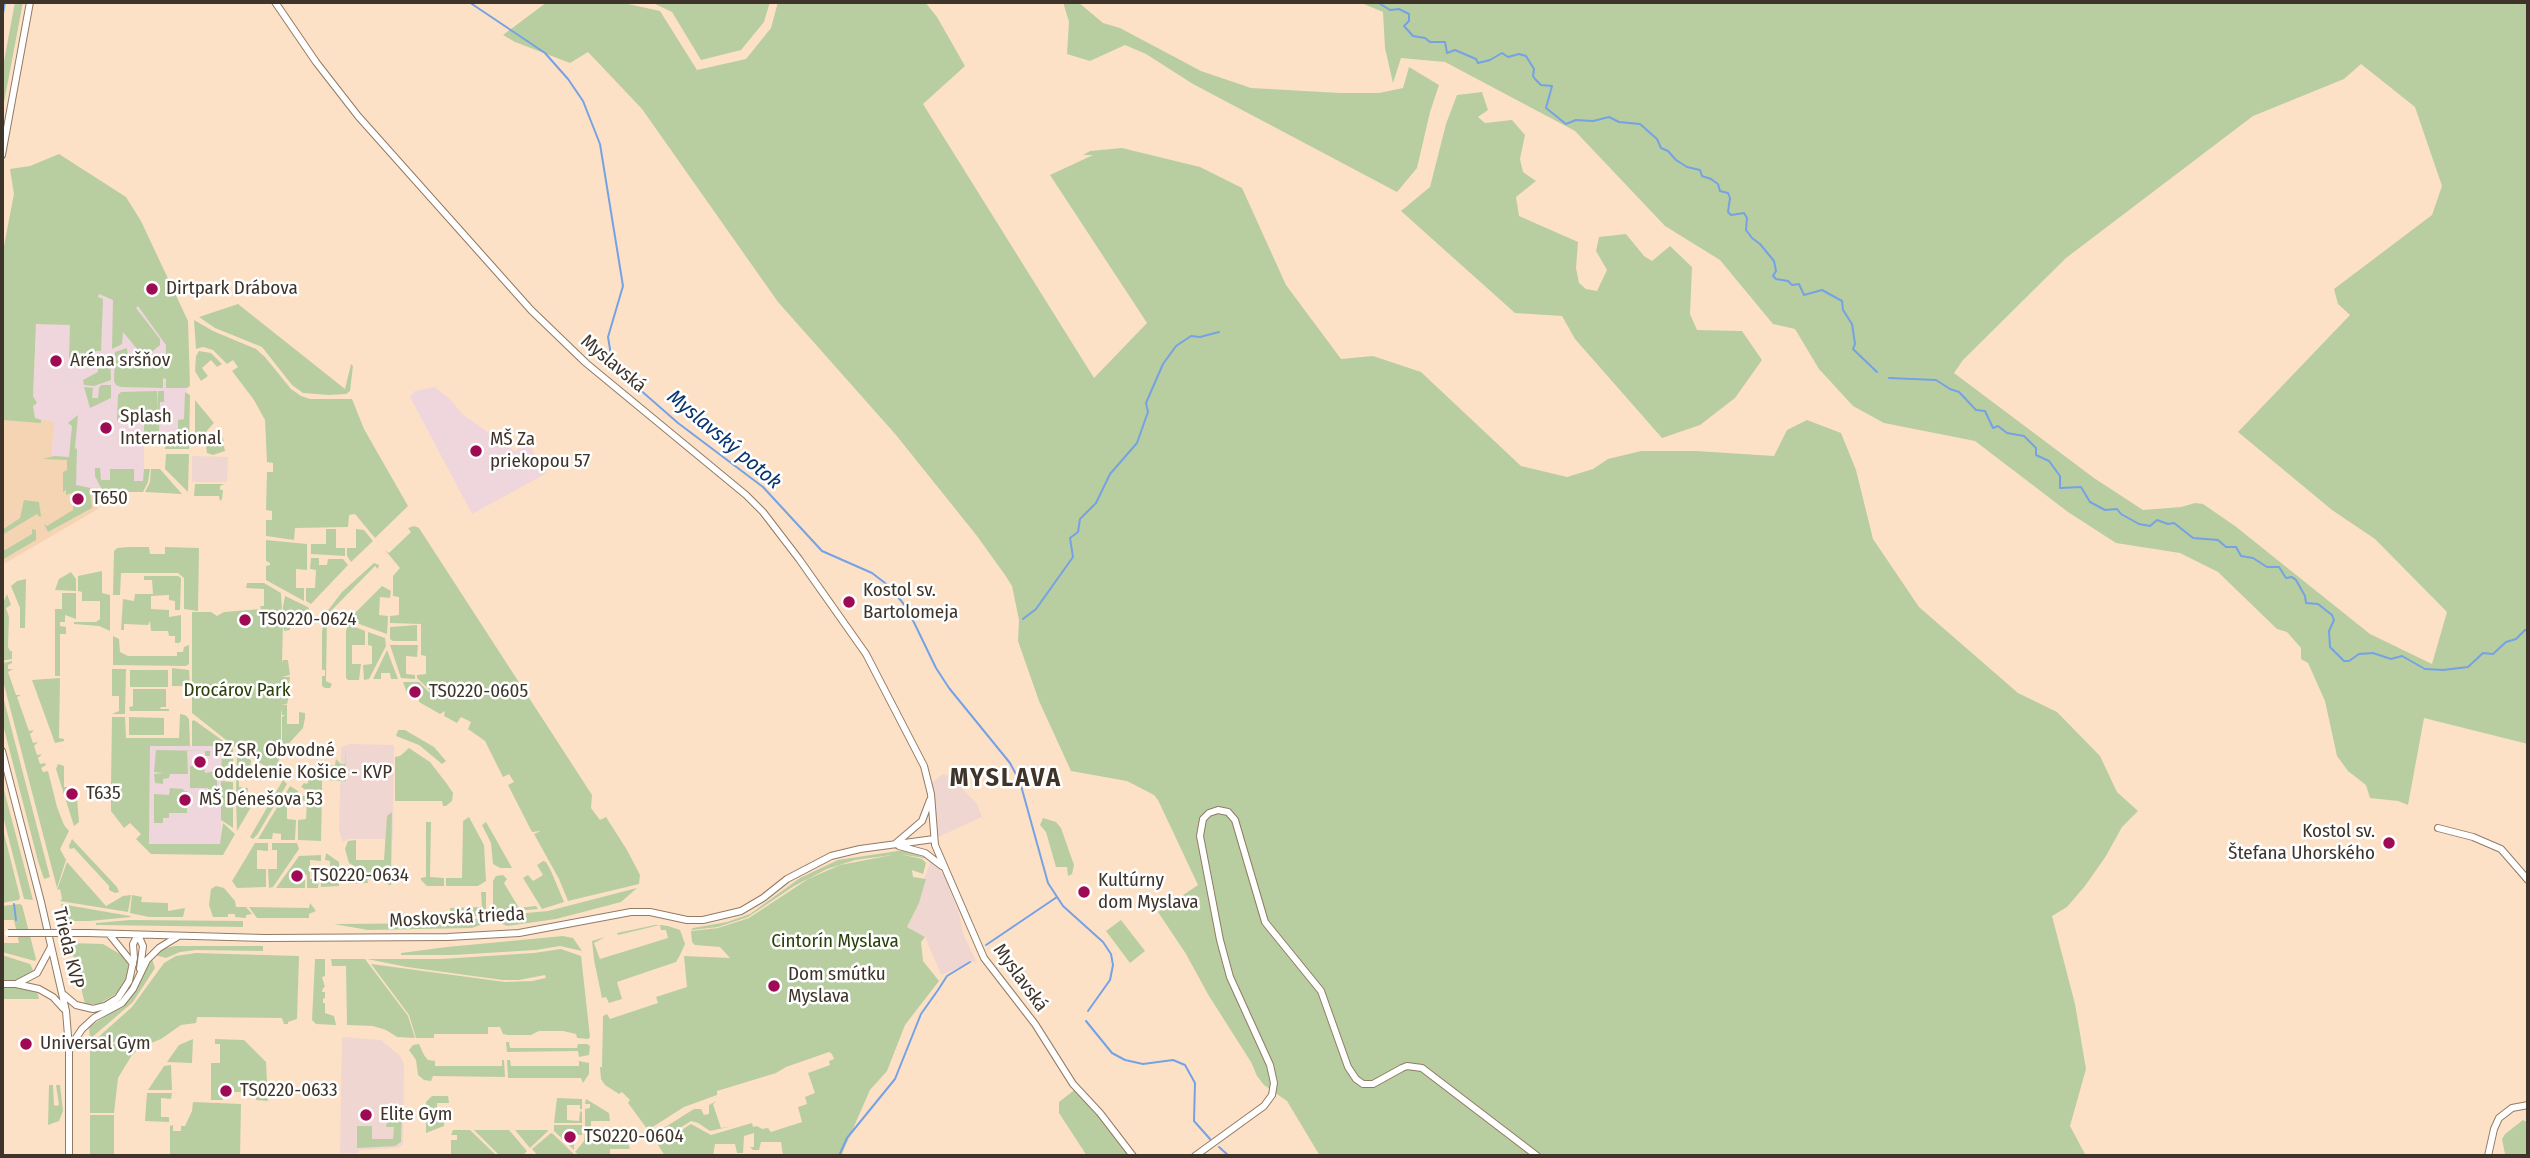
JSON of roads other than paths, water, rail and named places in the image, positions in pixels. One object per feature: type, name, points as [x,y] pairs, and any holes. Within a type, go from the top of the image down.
[{"type":"street","points":[[2,155],[30,2]]},
{"type":"street","name":"Myslavská","points":[[275,2],[316,62],[358,116],[541,321],[586,363],[737,487],[763,512],[799,559],[872,665],[924,766],[931,794],[934,839],[938,854],[981,952],[993,973],[1035,1024],[1073,1083],[1134,1154]]},
{"type":"street","name":"Trieda KVP","points":[[2,751],[66,1011],[69,1048],[69,1156]]},
{"type":"street","points":[[894,845],[922,821],[931,794]]},
{"type":"street","points":[[1195,1156],[1264,1106],[1273,1090],[1270,1065],[1225,962],[1201,842],[1201,826],[1206,816],[1219,810],[1228,813],[1235,820],[1265,922],[1321,990],[1348,1067],[1356,1079],[1363,1084],[1373,1084],[1402,1068],[1422,1068],[1537,1156]]},
{"type":"street","points":[[2438,828],[2473,837],[2501,849],[2528,880]]},
{"type":"street","name":"Moskovská trieda","points":[[5,933],[309,939],[475,936],[519,933],[640,911],[687,920],[703,920],[741,911],[787,879],[831,856],[860,849],[934,839]]},
{"type":"street","name":"Moskovská trieda","points":[[894,845],[925,853],[947,871]]},
{"type":"street","points":[[108,934],[133,964]]},
{"type":"street","points":[[62,993],[88,1009],[99,1008],[118,998],[127,987],[133,964],[133,944],[138,935]]},
{"type":"street","points":[[69,1048],[82,1029],[94,1018],[122,1003],[133,989],[139,974],[143,946],[138,935]]},
{"type":"street","points":[[139,974],[159,948],[179,936]]},
{"type":"street","points":[[16,984],[37,972],[51,947]]},
{"type":"street","points":[[2,984],[16,984],[49,994],[66,1011]]},
{"type":"street","points":[[2488,1156],[2494,1129],[2500,1118],[2512,1108],[2528,1105]]},
{"type":"waterway","points":[[2,19],[5,2]]},
{"type":"waterway","name":"Myslavský potok","points":[[469,2],[545,53],[583,101],[600,144],[623,286],[608,337],[611,355],[622,374],[678,423],[763,487],[822,551],[872,573],[889,586],[907,608],[936,668],[1010,763],[1020,782],[1048,883],[1063,906],[1103,942],[1111,954],[1113,965],[1110,980],[1088,1011]]},
{"type":"waterway","points":[[1377,2],[1390,10],[1399,9],[1409,14],[1409,21],[1404,26],[1413,36],[1425,38],[1430,42],[1445,42],[1447,53],[1455,50],[1476,59],[1478,63],[1502,53],[1508,57],[1519,54],[1526,56],[1534,69],[1535,79],[1541,85],[1552,86],[1546,108],[1566,124],[1576,120],[1593,121],[1609,117],[1619,122],[1640,124],[1657,139],[1661,148],[1676,160],[1687,167],[1700,170],[1702,176],[1718,184],[1720,191],[1728,193],[1728,212],[1731,215],[1744,213],[1747,218],[1746,230],[1774,261],[1776,271],[1773,276],[1776,279],[1788,281],[1792,285],[1799,284],[1804,295],[1822,290],[1842,301],[1843,310],[1852,324],[1855,344],[1853,349],[1877,372]]},
{"type":"waterway","points":[[1023,619],[1036,609],[1073,557],[1070,538],[1078,532],[1080,519],[1096,503],[1110,474],[1137,443],[1148,412],[1146,403],[1163,364],[1176,346],[1191,336],[1200,337],[1219,332]]},
{"type":"waterway","points":[[1889,378],[1936,380],[1959,392],[1976,410],[1985,411],[1993,428],[1998,426],[2007,433],[2024,436],[2036,448],[2036,455],[2049,461],[2060,476],[2060,488],[2081,487],[2090,502],[2105,510],[2117,509],[2139,524],[2150,526],[2157,520],[2174,523],[2193,538],[2218,540],[2226,547],[2236,547],[2241,556],[2253,558],[2267,567],[2279,567],[2286,578],[2292,577],[2296,580],[2306,603],[2318,604],[2332,615],[2334,620],[2329,631],[2330,647],[2344,661],[2349,661],[2359,654],[2373,653],[2391,659],[2402,656],[2425,669],[2468,667],[2483,653],[2493,654],[2506,642],[2516,639],[2525,630],[2528,631]]},
{"type":"waterway","points":[[986,945],[1057,897]]},
{"type":"waterway","points":[[14,904],[16,920]]},
{"type":"waterway","points":[[839,1156],[847,1138],[895,1079],[921,1014],[947,976],[970,962]]},
{"type":"waterway","name":"Myslavský potok","points":[[1086,1021],[1112,1053],[1125,1060],[1143,1064],[1173,1060],[1185,1065],[1195,1083],[1194,1121],[1210,1139]]},
{"type":"waterway","name":"Myslavský potok","points":[[1219,1147],[1229,1156]]},
{"type":"place","name":"Dirtpark Drábova","points":[[152,289]]},
{"type":"place","name":"Aréna sršňov","points":[[56,361]]},
{"type":"place","name":"Splash International","points":[[106,428]]},
{"type":"place","name":"MŠ Za priekopou 57","points":[[476,451]]},
{"type":"place","name":"T650","points":[[78,499]]},
{"type":"place","name":"Kostol sv. Bartolomeja","points":[[849,602]]},
{"type":"place","name":"TS0220-0624","points":[[245,620]]},
{"type":"place","name":"TS0220-0605","points":[[415,692]]},
{"type":"place","name":"PZ SR, Obvodné oddelenie Košice - KVP","points":[[200,762]]},
{"type":"place","name":"T635","points":[[72,794]]},
{"type":"place","name":"MŠ Dénešova 53","points":[[185,800]]},
{"type":"place","name":"Kostol sv. Štefana Uhorského","points":[[2389,843]]},
{"type":"place","name":"TS0220-0634","points":[[297,876]]},
{"type":"place","name":"Kultúrny dom Myslava","points":[[1084,892]]},
{"type":"place","name":"Dom smútku Myslava","points":[[774,986]]},
{"type":"place","name":"Universal Gym","points":[[26,1044]]},
{"type":"place","name":"TS0220-0633","points":[[226,1091]]},
{"type":"place","name":"Elite Gym","points":[[366,1115]]},
{"type":"place","name":"TS0220-0604","points":[[570,1137]]},
{"type":"district","name":"MYSLAVA","points":[[1006,779]]},
{"type":"park label","name":"Drocárov Park","points":[[237,691]]},
{"type":"park label","name":"Cintorín Myslava","points":[[835,942]]}]
